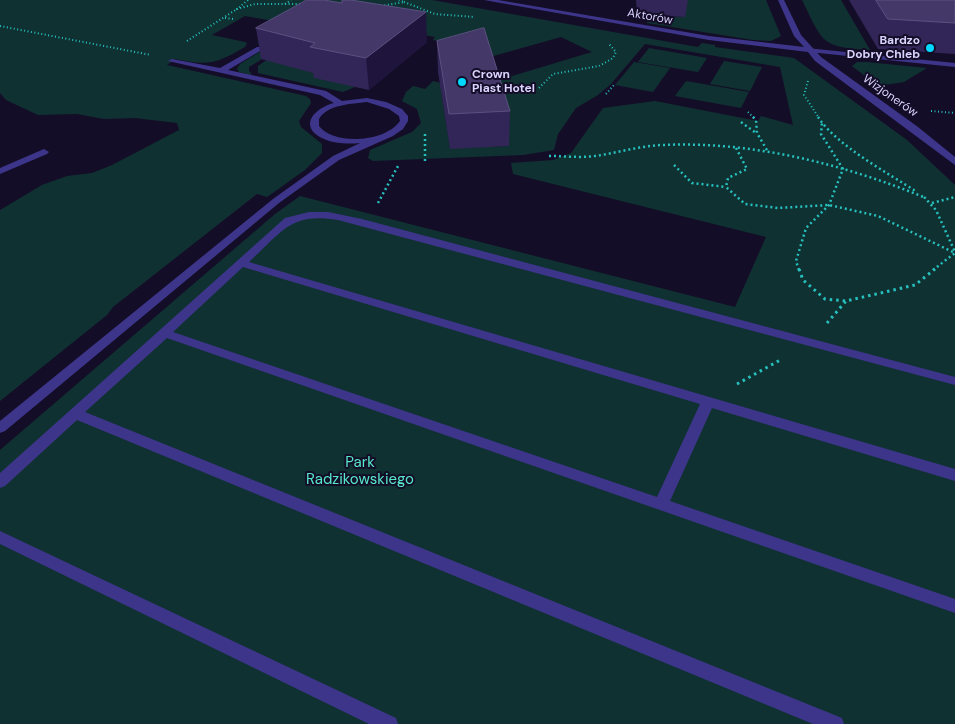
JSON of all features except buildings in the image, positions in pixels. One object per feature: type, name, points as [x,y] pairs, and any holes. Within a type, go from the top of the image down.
[{"type":"street","name":"Aktorów","points":[[487,0],[709,38],[955,65]]},
{"type":"street","name":"Wizjonerów","points":[[781,0],[796,31],[809,50],[826,66],[915,129],[955,162]]},
{"type":"street","points":[[221,71],[257,49]]},
{"type":"street","points":[[171,58],[323,93],[340,103]]},
{"type":"street","points":[[0,428],[276,200],[336,158],[378,138],[399,128],[403,122],[403,116],[399,110],[380,102],[354,101],[340,103],[319,113],[314,120],[315,127],[320,133],[331,138],[354,141],[378,138]]},
{"type":"street","points":[[331,138],[336,146],[336,158]]},
{"type":"street","points":[[0,171],[44,152]]},
{"type":"street","points":[[0,482],[289,220],[321,213],[955,381]]},
{"type":"street","points":[[242,263],[955,475]]},
{"type":"street","points":[[166,333],[955,606]]},
{"type":"street","points":[[661,505],[708,401]]},
{"type":"street","points":[[76,414],[834,724]]},
{"type":"street","points":[[0,537],[389,724]]},
{"type":"path","points":[[0,26],[145,55],[171,58],[174,49],[225,18],[248,0]]},
{"type":"path","points":[[284,5],[291,0]]},
{"type":"path","points":[[399,0],[435,14],[483,19]]},
{"type":"path","points":[[377,7],[404,2]]},
{"type":"path","points":[[237,9],[255,4],[284,5],[310,3]]},
{"type":"path","points":[[225,18],[234,19]]},
{"type":"path","points":[[539,88],[546,78],[556,73],[604,64],[613,59],[616,52],[606,42]]},
{"type":"path","points":[[809,78],[804,95],[822,123],[854,151],[926,198],[932,204],[944,224],[955,252]]},
{"type":"path","points":[[606,94],[614,85]]},
{"type":"path","points":[[748,112],[756,120],[757,134]]},
{"type":"path","points":[[741,122],[757,134],[768,153]]},
{"type":"path","points":[[822,123],[821,134],[843,169]]},
{"type":"path","points":[[549,156],[582,157],[662,145],[736,148],[843,169],[889,182],[926,198]]},
{"type":"path","points":[[726,187],[728,178],[747,169],[736,148]]},
{"type":"path","points":[[674,165],[692,183],[726,187],[746,204],[778,208],[829,205],[878,216],[955,252]]},
{"type":"path","points":[[368,224],[398,166]]},
{"type":"path","points":[[843,169],[829,205],[806,228],[796,261],[803,280],[825,299],[846,300],[915,285],[955,252]]},
{"type":"path","points":[[932,204],[955,196]]},
{"type":"path","points":[[708,401],[812,342]]},
{"type":"green space","name":"Park Radzikowskiego","points":[[0,0],[432,0],[698,47],[702,43],[715,45],[715,47],[794,58],[907,140],[955,185],[955,724],[0,724],[0,450],[275,214],[300,196],[735,307],[766,237],[513,174],[511,163],[553,160],[571,153],[603,108],[655,101],[758,121],[761,116],[793,125],[780,67],[645,44],[611,84],[598,95],[576,108],[558,134],[554,150],[523,155],[373,161],[368,158],[370,150],[412,132],[421,123],[417,109],[402,101],[406,92],[413,86],[425,89],[433,81],[445,84],[441,90],[450,148],[509,146],[496,76],[502,79],[592,52],[561,37],[472,62],[469,46],[433,40],[435,37],[361,24],[285,23],[245,16],[212,35],[245,42],[247,43],[245,47],[212,62],[204,63],[175,59],[167,65],[306,96],[310,99],[311,103],[299,121],[301,127],[322,144],[322,153],[305,170],[267,197],[257,194],[113,307],[107,315],[0,401],[0,210],[42,185],[67,176],[92,173],[112,165],[179,130],[177,123],[135,118],[104,119],[77,114],[38,115],[6,100],[0,93]]},
{"type":"green space","points":[[682,0],[766,0],[781,36],[771,41],[753,40],[647,23],[646,16],[685,17]]},
{"type":"green space","points":[[802,0],[841,0],[870,50],[842,47],[826,40],[815,26]]},
{"type":"green space","points":[[649,48],[707,58],[698,72],[638,62]]},
{"type":"green space","points":[[261,51],[272,53],[249,67],[249,71],[252,74],[239,72],[237,69],[240,64]]},
{"type":"green space","points":[[271,57],[355,87],[343,92],[258,73],[258,66]]},
{"type":"green space","points":[[724,61],[762,67],[750,91],[710,84]]},
{"type":"green space","points":[[634,62],[670,68],[653,92],[615,85]]},
{"type":"green space","points":[[857,62],[927,68],[904,82],[878,86],[852,66]]},
{"type":"green space","points":[[686,81],[749,92],[741,108],[675,96]]},
{"type":"place","name":"Bardzo Dobry Chleb","points":[[930,48]]},
{"type":"place","name":"Crown Piast Hotel","points":[[462,82]]}]
